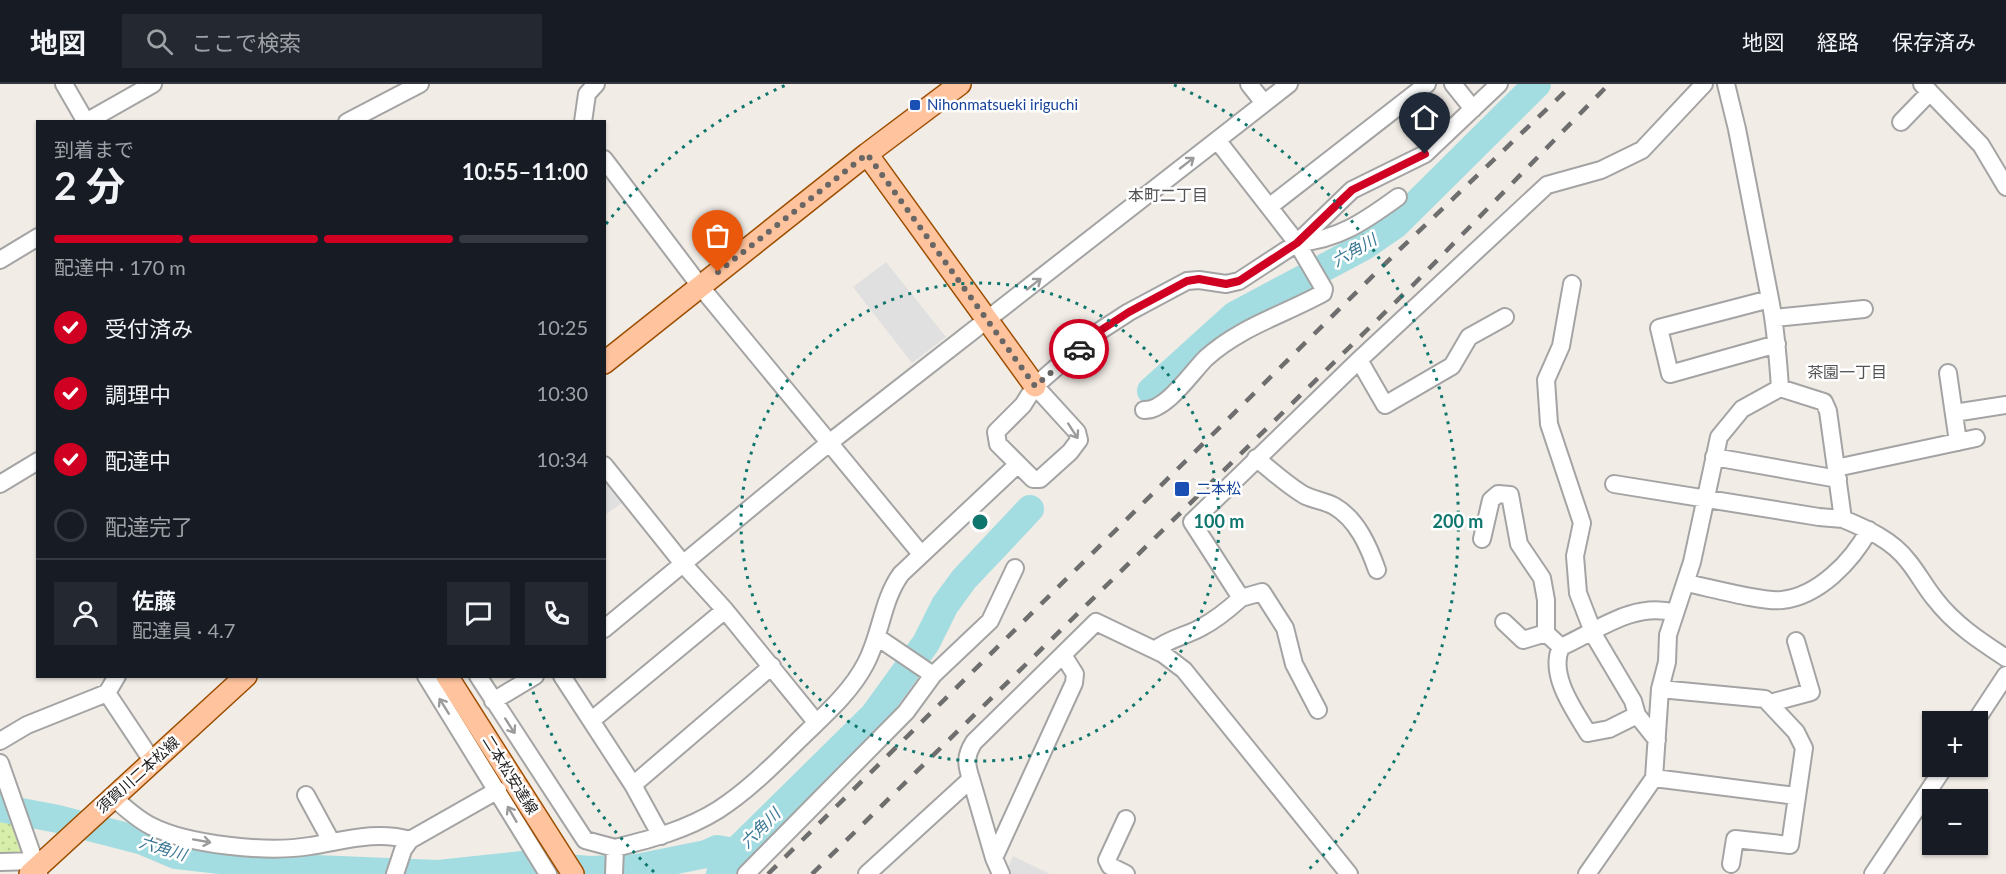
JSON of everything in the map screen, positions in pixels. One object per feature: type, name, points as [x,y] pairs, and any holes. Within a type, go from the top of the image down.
[{"type":"main road","points":[[606,361],[867,154],[960,84]]},
{"type":"main road","points":[[867,154],[1035,386]]},
{"type":"main road","name":"須賀川二本松線","points":[[38,866],[244,678]]},
{"type":"main road","name":"二本松安達線","points":[[448,678],[573,874]]},
{"type":"street","points":[[64,84],[85,120]]},
{"type":"street","points":[[90,120],[153,84]]},
{"type":"street","points":[[351,120],[420,84]]},
{"type":"street","points":[[1249,84],[1264,103]]},
{"type":"street","points":[[606,627],[829,443],[1289,84]]},
{"type":"street","points":[[1269,207],[1427,84]]},
{"type":"street","points":[[1454,84],[1473,109]]},
{"type":"street","points":[[1035,386],[1077,432],[1079,440],[1070,452],[1040,479],[1033,479],[1017,465],[998,444],[996,432],[1023,405],[1035,386],[1092,336],[1172,288],[1199,279],[1233,284],[1297,243],[1352,190],[1425,154],[1498,84]]},
{"type":"street","points":[[1241,598],[1192,522],[1359,360],[1547,185],[1601,170],[1642,150],[1704,84]]},
{"type":"street","points":[[1726,84],[1774,318],[1780,388]]},
{"type":"street","points":[[583,120],[588,87]]},
{"type":"street","points":[[1901,122],[1926,88],[1981,146],[2006,187]]},
{"type":"street","points":[[1144,410],[1161,406],[1223,344],[1253,325],[1293,310],[1323,293],[1324,289],[1297,243],[1217,140]]},
{"type":"street","points":[[606,162],[700,286],[921,554]]},
{"type":"street","points":[[1297,243],[1331,238],[1360,225],[1398,197]]},
{"type":"street","points":[[0,260],[36,238]]},
{"type":"street","points":[[1572,284],[1561,346],[1546,380],[1546,408],[1565,472],[1580,510],[1582,523],[1575,546],[1575,573],[1582,603],[1593,632],[1633,701],[1637,715],[1658,740]]},
{"type":"street","points":[[1770,299],[1659,328],[1670,374],[1777,344]]},
{"type":"street","points":[[1774,318],[1864,309]]},
{"type":"street","points":[[1359,360],[1385,405],[1452,366],[1468,337],[1505,318]]},
{"type":"street","points":[[1948,373],[1958,442]]},
{"type":"street","points":[[1587,874],[1654,778],[1660,689],[1666,662],[1668,635],[1686,583],[1719,437],[1729,421],[1742,409],[1780,388],[1824,402],[1843,519]]},
{"type":"street","points":[[1954,413],[2006,405]]},
{"type":"street","points":[[1714,457],[1837,474],[1976,438]]},
{"type":"street","points":[[1256,458],[1301,494],[1316,502],[1333,506],[1348,517],[1370,550],[1377,570]]},
{"type":"street","points":[[0,484],[36,462]]},
{"type":"street","points":[[479,678],[585,840],[615,851],[661,837],[704,818],[732,800],[816,723],[854,683],[883,641],[894,584],[921,554],[1017,465]]},
{"type":"street","points":[[606,468],[684,565],[772,666],[816,723]]},
{"type":"street","points":[[1614,483],[1843,519],[1869,530],[1907,559],[1936,601],[1959,625],[2006,658]]},
{"type":"street","points":[[1482,539],[1491,500],[1498,494],[1506,493],[1513,501],[1519,544],[1542,578],[1546,600],[1546,633],[1561,647]]},
{"type":"street","points":[[1686,583],[1780,601],[1797,597],[1845,566],[1869,530]]},
{"type":"street","points":[[746,874],[906,712],[930,673],[990,621],[1015,567]]},
{"type":"street","points":[[1155,650],[1162,643],[1201,628],[1222,615],[1241,598],[1262,592],[1285,628],[1294,664],[1318,710]]},
{"type":"street","points":[[1637,715],[1609,729],[1588,734],[1557,671],[1556,657],[1561,647],[1637,611],[1652,609],[1675,613]]},
{"type":"street","points":[[592,720],[725,610]]},
{"type":"street","points":[[1001,874],[966,765],[967,753],[974,742],[1096,622],[1155,650],[1174,662],[1199,685],[1349,874]]},
{"type":"street","points":[[1504,622],[1523,639],[1546,633]]},
{"type":"street","points":[[883,641],[930,673]]},
{"type":"street","points":[[1770,703],[1811,692],[1796,641]]},
{"type":"street","points":[[994,858],[1074,683],[1075,674],[1063,655]]},
{"type":"street","points":[[633,785],[772,666]]},
{"type":"street","points":[[1982,711],[2006,675]]},
{"type":"street","points":[[0,741],[27,725],[107,693],[116,678]]},
{"type":"street","points":[[427,678],[548,874]]},
{"type":"street","points":[[493,701],[532,678]]},
{"type":"street","points":[[563,678],[633,785],[661,837]]},
{"type":"street","points":[[1660,689],[1765,699],[1796,732],[1804,748],[1790,845],[1735,839],[1731,864]]},
{"type":"street","points":[[107,693],[153,762]]},
{"type":"street","points":[[0,862],[38,866],[2,769]]},
{"type":"street","points":[[1873,874],[1939,777]]},
{"type":"street","points":[[1654,778],[1796,796]]},
{"type":"street","points":[[867,874],[971,780]]},
{"type":"street","points":[[395,874],[406,845],[498,790]]},
{"type":"street","points":[[306,795],[331,841]]},
{"type":"street","points":[[108,803],[166,833],[207,842],[284,848],[393,835],[406,845]]},
{"type":"street","points":[[1126,819],[1107,860],[1110,866],[1126,874]]},
{"type":"street","points":[[614,874],[615,851]]},
{"type":"green space","points":[[0,772],[34,861],[0,862]]},
{"type":"shaded area","points":[[886,262],[946,337],[912,363],[853,287]]},
{"type":"shaded area","points":[[606,477],[626,500],[606,514]]},
{"type":"shaded area","points":[[1013,856],[1050,874],[1005,874]]},
{"type":"waterway","name":"六角川","points":[[1151,391],[1235,315],[1363,247],[1395,225],[1537,84]]},
{"type":"waterway","name":"六角川","points":[[720,874],[735,852],[874,715],[926,643],[945,605],[964,579],[1030,509]]},
{"type":"waterway","name":"六角川","points":[[0,808],[58,819],[143,841],[176,855],[290,868],[438,874],[522,865],[591,870],[637,868],[706,854],[717,849],[735,852]]},
{"type":"railway","points":[[768,874],[1393,256],[1573,84]]},
{"type":"railway","points":[[812,874],[1416,282],[1609,84]]},
{"type":"way so far","points":[[718,272],[867,154],[956,273],[1035,386],[1079,349]]},
{"type":"place","name":"Nihonmatsueki iriguchi","points":[[915,105]]},
{"type":"place","name":"二本松","points":[[1182,489]]},
{"type":"district","name":"本町二丁目","points":[[1168,195]]},
{"type":"district","name":"茶園一丁目","points":[[1847,372]]},
{"type":"route","points":[[1079,349],[1092,336],[1129,312],[1187,281],[1199,279],[1226,284],[1239,281],[1297,243],[1352,190],[1425,154]]}]
